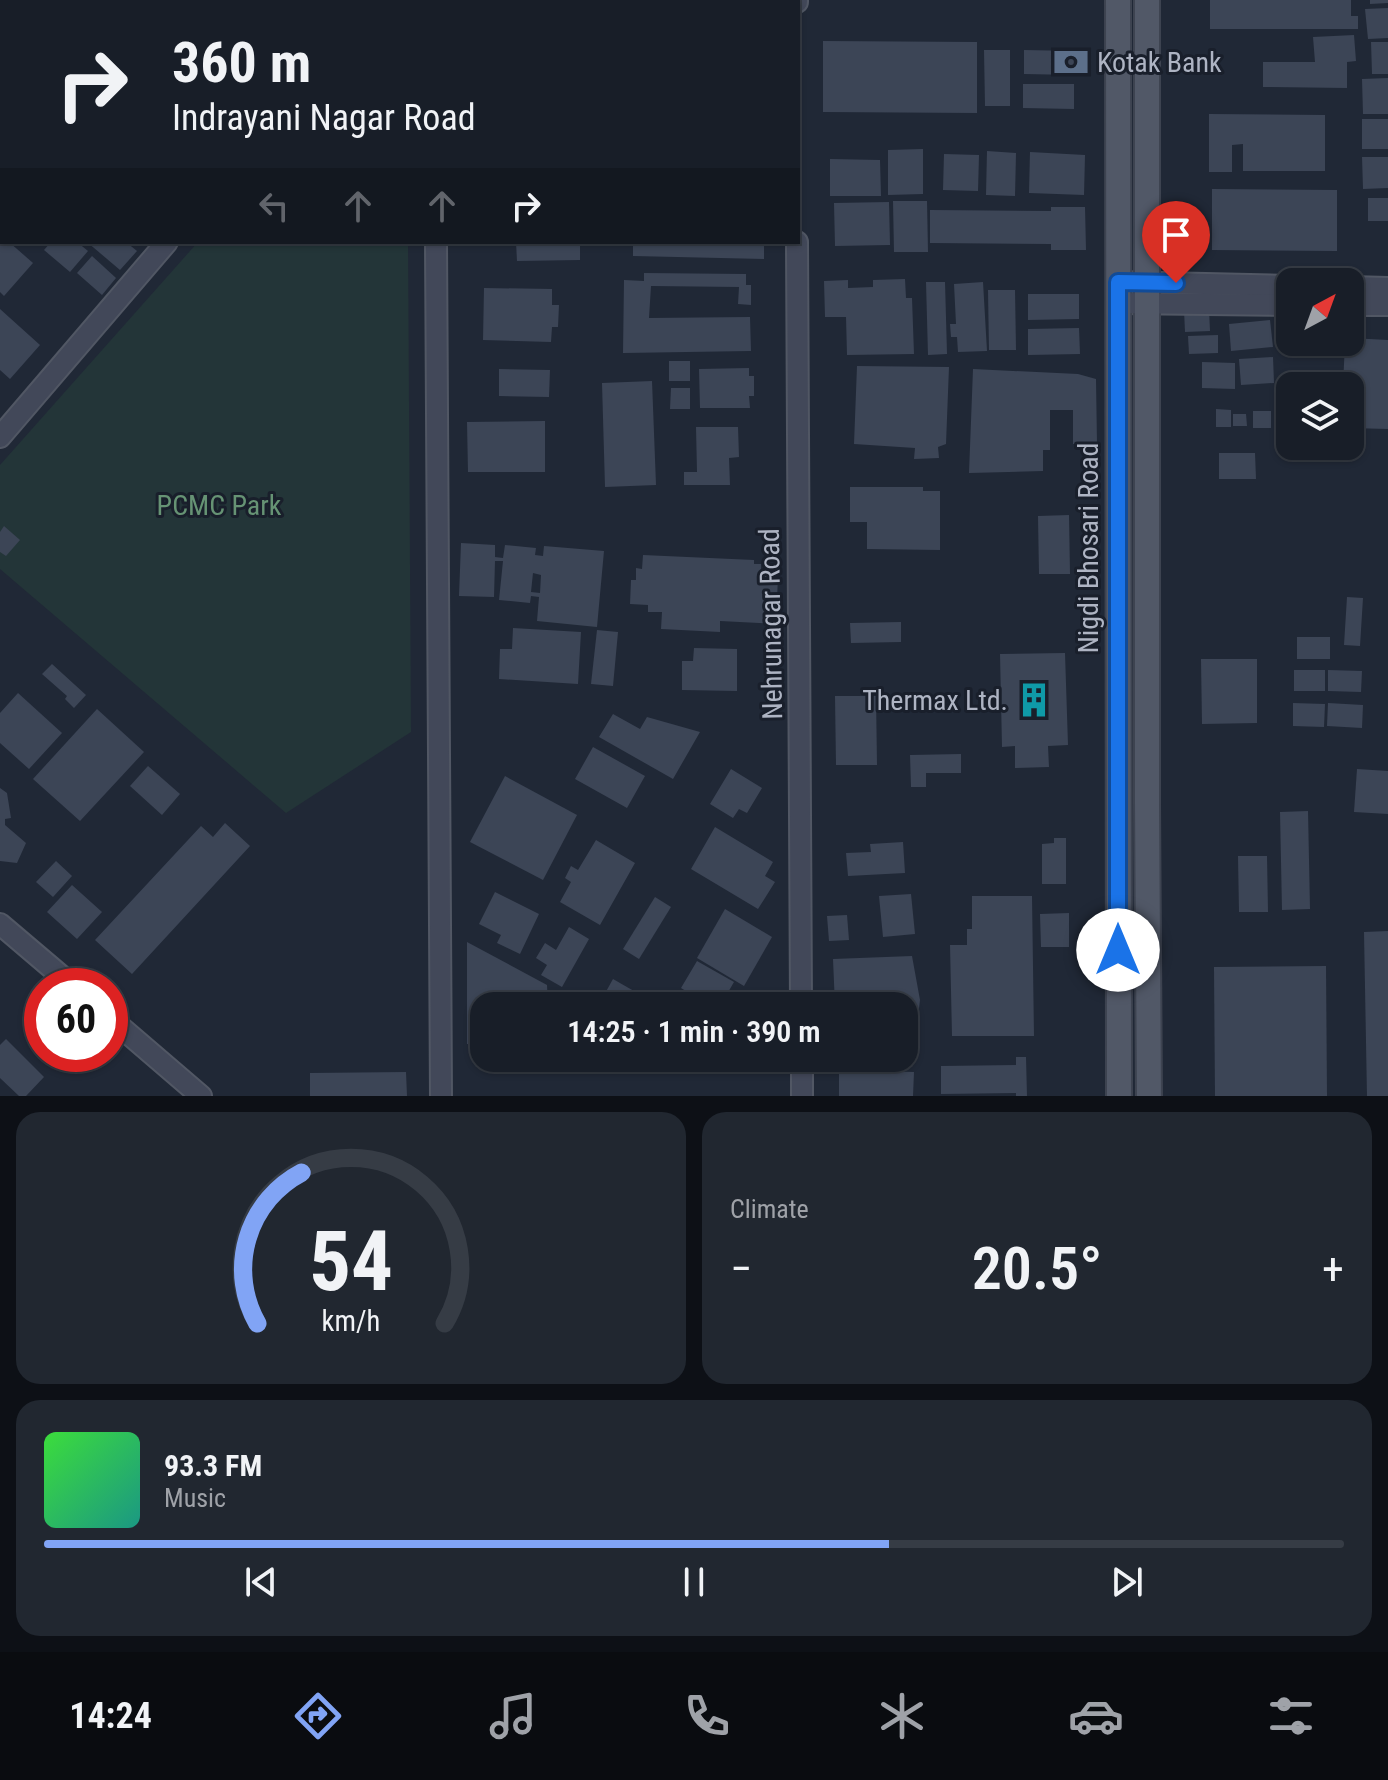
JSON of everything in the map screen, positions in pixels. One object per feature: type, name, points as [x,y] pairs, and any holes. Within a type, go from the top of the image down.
[{"type":"main road","name":"Nigdi Bhosari Road","points":[[1118,0],[1119,1096]]},
{"type":"main road","points":[[1147,0],[1149,1096]]},
{"type":"street","points":[[0,437],[165,244]]},
{"type":"street","points":[[436,244],[441,1096]]},
{"type":"street","name":"Nehrunagar Road","points":[[797,244],[801,992]]},
{"type":"street","points":[[1118,293],[1276,287]]},
{"type":"street","points":[[1364,287],[1388,288]]},
{"type":"street","points":[[1148,293],[1276,304]]},
{"type":"street","points":[[1364,305],[1388,305]]},
{"type":"street","points":[[0,924],[52,968]]},
{"type":"street","points":[[128,1033],[201,1096]]},
{"type":"street","points":[[802,1072],[802,1096]]},
{"type":"green space","name":"PCMC Park","points":[[196,244],[408,244],[411,732],[286,813],[0,569],[0,465]]},
{"type":"building","points":[[1210,0],[1351,0],[1351,16],[1358,16],[1358,29],[1210,29]]},
{"type":"building","points":[[1370,0],[1388,0],[1388,3],[1370,4]]},
{"type":"building","points":[[1388,8],[1388,38],[1368,39],[1365,9]]},
{"type":"building","points":[[1354,35],[1356,61],[1347,62],[1347,88],[1263,87],[1263,62],[1315,62],[1313,37]]},
{"type":"building","points":[[823,41],[977,42],[977,113],[823,112]]},
{"type":"building","points":[[1371,42],[1388,42],[1388,74],[1372,74]]},
{"type":"building","points":[[984,50],[1010,50],[1010,106],[985,106]]},
{"type":"building","points":[[1024,50],[1075,51],[1074,75],[1024,74]]},
{"type":"building","points":[[1388,78],[1388,114],[1363,114],[1362,79]]},
{"type":"building","points":[[1023,84],[1074,84],[1074,109],[1023,108]]},
{"type":"building","points":[[1209,114],[1325,115],[1325,171],[1243,171],[1243,144],[1232,145],[1232,172],[1209,172]]},
{"type":"building","points":[[1362,119],[1388,119],[1388,149],[1362,149]]},
{"type":"building","points":[[923,149],[923,194],[888,195],[888,150]]},
{"type":"building","points":[[987,151],[1016,153],[1015,196],[986,195]]},
{"type":"building","points":[[1030,152],[1085,155],[1084,195],[1029,193]]},
{"type":"building","points":[[944,154],[979,155],[978,191],[943,190]]},
{"type":"building","points":[[1362,157],[1388,157],[1388,188],[1363,189]]},
{"type":"building","points":[[830,159],[880,160],[881,196],[830,196]]},
{"type":"building","points":[[1212,189],[1337,190],[1337,251],[1212,250]]},
{"type":"building","points":[[1368,198],[1388,198],[1388,221],[1368,221]]},
{"type":"building","points":[[893,201],[927,201],[928,252],[894,252]]},
{"type":"building","points":[[889,202],[890,245],[835,246],[834,203]]},
{"type":"building","points":[[1051,207],[1085,207],[1086,250],[1051,250],[1051,244],[930,243],[930,210],[1051,211]]},
{"type":"building","points":[[0,244],[11,244],[33,263],[4,296],[0,292]]},
{"type":"building","points":[[49,244],[79,244],[88,251],[70,272],[44,250]]},
{"type":"building","points":[[89,244],[128,244],[137,251],[120,270]]},
{"type":"building","points":[[516,244],[580,244],[580,260],[517,261]]},
{"type":"building","points":[[633,244],[764,244],[764,259],[633,256]]},
{"type":"building","points":[[92,256],[116,278],[102,295],[77,273]]},
{"type":"building","points":[[644,273],[746,274],[746,285],[751,285],[751,305],[738,304],[739,287],[651,286],[649,318],[750,317],[751,351],[623,353],[624,280],[644,281]]},
{"type":"building","points":[[905,279],[906,298],[912,298],[914,354],[847,355],[846,317],[825,317],[824,281],[848,280],[848,288],[873,287],[873,280]]},
{"type":"building","points":[[926,282],[945,282],[947,354],[928,355]]},
{"type":"building","points":[[983,282],[987,351],[958,352],[957,337],[951,337],[950,324],[956,324],[954,284]]},
{"type":"building","points":[[484,288],[552,289],[552,305],[559,305],[558,327],[552,327],[551,342],[483,340]]},
{"type":"building","points":[[988,290],[1015,290],[1016,350],[989,350]]},
{"type":"building","points":[[1028,294],[1079,294],[1079,319],[1028,320]]},
{"type":"building","points":[[0,309],[40,345],[10,379],[0,370]]},
{"type":"building","points":[[1209,309],[1210,331],[1185,332],[1184,310]]},
{"type":"building","points":[[1270,320],[1273,347],[1231,351],[1229,324]]},
{"type":"building","points":[[1079,328],[1080,354],[1028,355],[1028,329]]},
{"type":"building","points":[[1218,335],[1218,353],[1189,354],[1188,336]]},
{"type":"building","points":[[1364,339],[1388,340],[1388,429],[1364,428],[1364,372],[1344,372],[1344,356],[1364,356]]},
{"type":"building","points":[[1273,357],[1274,383],[1241,385],[1239,359]]},
{"type":"building","points":[[669,361],[690,361],[690,381],[669,381]]},
{"type":"building","points":[[1202,362],[1235,363],[1235,389],[1202,388]]},
{"type":"building","points":[[857,366],[949,367],[946,444],[938,447],[939,458],[914,459],[915,448],[854,444]]},
{"type":"building","points":[[749,368],[749,376],[754,376],[754,396],[749,396],[750,408],[700,408],[699,369]]},
{"type":"building","points":[[499,369],[550,370],[549,397],[499,396]]},
{"type":"building","points":[[973,369],[1078,374],[1096,379],[1097,444],[1073,444],[1073,410],[1050,410],[1050,450],[1043,450],[1043,471],[969,473]]},
{"type":"building","points":[[652,381],[656,485],[605,487],[602,383]]},
{"type":"building","points":[[671,388],[690,388],[690,409],[670,409]]},
{"type":"building","points":[[1216,409],[1231,410],[1231,427],[1216,427]]},
{"type":"building","points":[[1253,411],[1271,411],[1271,428],[1253,428]]},
{"type":"building","points":[[1233,414],[1246,414],[1247,426],[1233,426]]},
{"type":"building","points":[[545,421],[545,472],[468,472],[467,422]]},
{"type":"building","points":[[696,427],[738,427],[739,457],[729,458],[730,485],[684,485],[684,472],[697,472]]},
{"type":"building","points":[[1219,453],[1255,453],[1256,479],[1219,479]]},
{"type":"building","points":[[850,487],[923,487],[923,491],[940,491],[940,550],[867,549],[867,522],[850,522]]},
{"type":"building","points":[[1069,515],[1070,574],[1039,574],[1038,516]]},
{"type":"building","points":[[4,526],[20,540],[6,556],[0,552],[0,532]]},
{"type":"building","points":[[461,543],[495,545],[495,557],[503,558],[505,545],[536,548],[535,555],[543,556],[544,546],[604,551],[597,627],[537,621],[539,597],[531,596],[530,603],[499,600],[503,561],[495,561],[494,597],[459,596]],"holes":[[[533,573],[541,575],[540,593],[531,592]]]},
{"type":"building","points":[[643,555],[754,560],[754,564],[761,564],[761,571],[778,576],[776,624],[720,621],[720,632],[661,629],[662,612],[648,612],[648,605],[630,604],[631,580],[636,580],[636,568],[642,569]]},
{"type":"building","points":[[1347,597],[1363,598],[1360,646],[1344,645]]},
{"type":"building","points":[[901,622],[901,642],[851,643],[850,623]]},
{"type":"building","points":[[513,628],[581,632],[578,684],[499,679],[500,649],[512,649]]},
{"type":"building","points":[[597,630],[618,632],[613,686],[591,684]]},
{"type":"building","points":[[1297,637],[1330,637],[1330,659],[1297,659]]},
{"type":"building","points":[[694,648],[737,649],[737,691],[682,690],[682,661],[693,661]]},
{"type":"building","name":"Thermax Ltd.","points":[[1065,653],[1068,745],[1048,746],[1049,767],[1015,768],[1015,746],[1002,747],[1000,654]]},
{"type":"building","points":[[1201,659],[1257,659],[1257,723],[1202,724]]},
{"type":"building","points":[[52,664],[86,695],[74,708],[65,699],[67,696],[42,674]]},
{"type":"building","points":[[1294,670],[1325,670],[1325,691],[1294,691]]},
{"type":"building","points":[[1328,670],[1362,671],[1361,692],[1328,691]]},
{"type":"building","points":[[18,693],[62,733],[29,769],[0,743],[0,713]]},
{"type":"building","points":[[835,696],[876,696],[877,765],[836,765]]},
{"type":"building","points":[[1293,703],[1325,704],[1324,727],[1293,726]]},
{"type":"building","points":[[1328,703],[1363,705],[1362,728],[1327,726]]},
{"type":"building","points":[[97,709],[144,752],[80,821],[33,779]]},
{"type":"building","points":[[613,714],[640,729],[647,717],[700,732],[673,779],[599,737]]},
{"type":"building","points":[[593,747],[645,776],[627,808],[575,779]]},
{"type":"building","points":[[961,754],[961,773],[926,773],[926,787],[911,787],[910,755]]},
{"type":"building","points":[[148,766],[180,794],[162,815],[130,786]]},
{"type":"building","points":[[731,769],[762,788],[747,813],[739,809],[733,818],[710,804]]},
{"type":"building","points":[[1357,769],[1388,771],[1388,814],[1354,812]]},
{"type":"building","points":[[505,776],[577,815],[543,880],[470,842]]},
{"type":"building","points":[[0,788],[7,793],[11,818],[5,819],[5,825],[26,843],[17,863],[0,861]]},
{"type":"building","points":[[1308,811],[1310,909],[1282,910],[1280,812]]},
{"type":"building","points":[[225,823],[250,846],[132,974],[95,940],[201,826],[213,837]]},
{"type":"building","points":[[715,827],[773,862],[765,876],[775,882],[758,909],[691,869]]},
{"type":"building","points":[[1054,838],[1066,838],[1066,884],[1042,884],[1042,844],[1054,843]]},
{"type":"building","points":[[596,840],[635,863],[600,925],[560,902],[571,882],[565,878],[571,866],[578,870]]},
{"type":"building","points":[[903,842],[905,873],[848,876],[846,853],[871,852],[870,844]]},
{"type":"building","points":[[1238,856],[1267,856],[1268,912],[1239,912]]},
{"type":"building","points":[[56,861],[72,876],[53,897],[36,882]]},
{"type":"building","points":[[72,885],[102,912],[77,939],[47,912]]},
{"type":"building","points":[[495,892],[539,914],[520,954],[497,943],[501,935],[479,924]]},
{"type":"building","points":[[911,894],[915,934],[883,937],[879,896]]},
{"type":"building","points":[[972,896],[1032,896],[1034,1036],[952,1036],[950,945],[967,945],[967,929],[972,929]]},
{"type":"building","points":[[655,897],[671,907],[639,959],[623,949]]},
{"type":"building","points":[[725,909],[772,937],[744,986],[697,958]]},
{"type":"building","points":[[1069,913],[1069,947],[1041,947],[1040,914]]},
{"type":"building","points":[[847,915],[849,940],[829,941],[827,916]]},
{"type":"building","points":[[569,927],[589,939],[562,987],[541,975],[547,965],[536,958],[545,943],[556,950]]},
{"type":"building","points":[[1388,931],[1388,1096],[1367,1096],[1364,932]]},
{"type":"building","points":[[467,942],[547,985],[547,992],[470,992],[470,1044],[467,1044]]},
{"type":"building","points":[[912,956],[920,1000],[918,1017],[918,992],[834,992],[833,959]]},
{"type":"building","points":[[697,961],[734,982],[728,992],[685,992],[681,988]]},
{"type":"building","points":[[1326,966],[1327,1096],[1215,1096],[1214,967]]},
{"type":"building","points":[[613,979],[636,992],[606,992]]},
{"type":"building","points":[[6,1039],[24,1057],[24,1072],[39,1072],[44,1077],[26,1096],[19,1096],[0,1078],[0,1045]]},
{"type":"building","points":[[1016,1057],[1026,1057],[1027,1096],[1016,1096],[1016,1093],[941,1094],[941,1066],[1016,1065]]},
{"type":"building","points":[[406,1072],[407,1096],[310,1096],[310,1073]]},
{"type":"building","points":[[839,1072],[914,1072],[913,1096],[839,1096]]},
{"type":"place","name":"Kotak Bank","points":[[1071,62]]},
{"type":"place","name":"Thermax Ltd.","points":[[1034,700]]},
{"type":"route","points":[[1118,950],[1118,282],[1176,283]]}]
